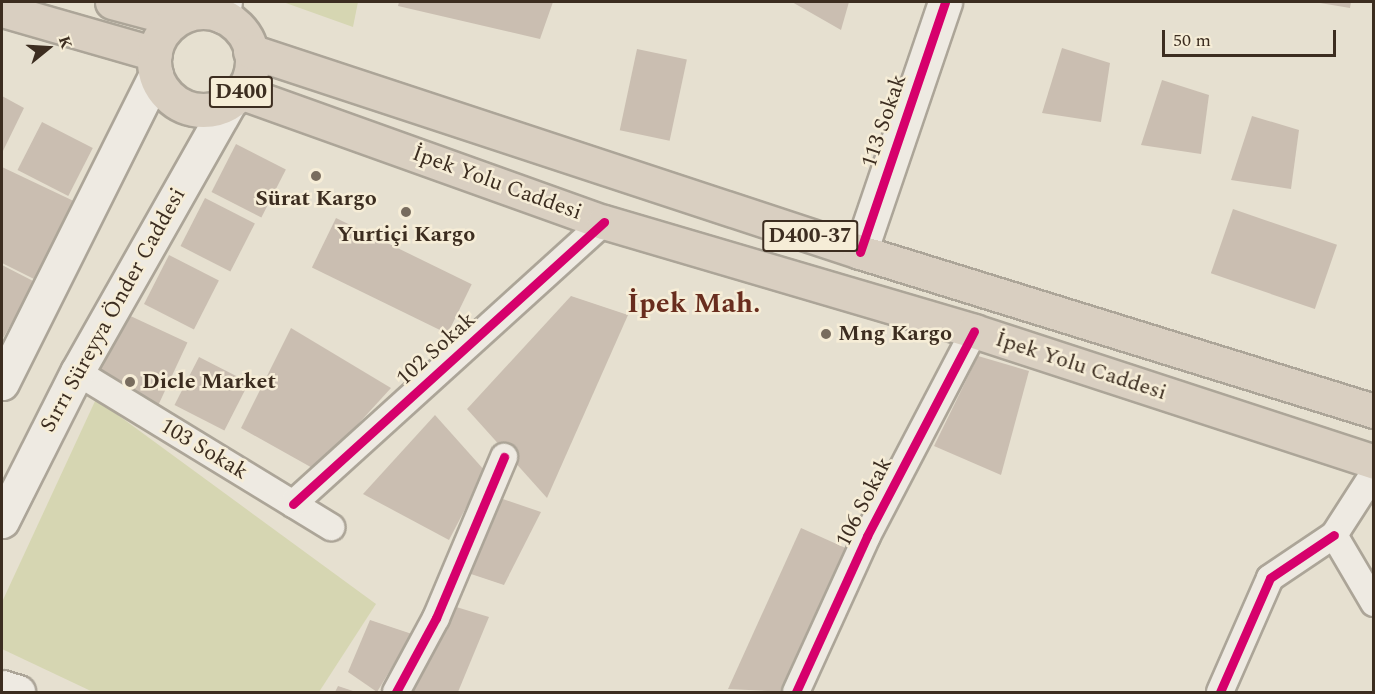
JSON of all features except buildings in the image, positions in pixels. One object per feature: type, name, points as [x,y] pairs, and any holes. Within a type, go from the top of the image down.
[{"type":"highway","name":"D400","points":[[112,2],[177,20],[191,13],[223,9],[240,30],[250,51],[248,80],[235,97],[201,110],[186,107],[172,99],[155,64]]},
{"type":"highway","points":[[2,10],[155,64],[165,30],[177,20]]},
{"type":"highway","name":"İpek Yolu Caddesi","points":[[250,51],[860,252],[1374,411]]},
{"type":"highway","name":"İpek Yolu Caddesi","points":[[235,97],[604,222],[974,331],[1374,462]]},
{"type":"main road","name":"113 Sokak","points":[[860,252],[945,2]]},
{"type":"main road","points":[[2,383],[155,64]]},
{"type":"main road","name":"Sırrı Süreyya Önder Caddesi","points":[[2,521],[77,372],[235,97]]},
{"type":"main road","points":[[2,687],[18,693]]},
{"type":"street","name":"102 Sokak","points":[[293,504],[604,222]]},
{"type":"street","name":"106 Sokak","points":[[796,693],[867,536],[974,331]]},
{"type":"street","name":"103 Sokak","points":[[77,372],[331,527]]},
{"type":"street","points":[[396,693],[436,618],[504,457]]},
{"type":"street","points":[[1220,693],[1270,578],[1334,535],[1374,473]]},
{"type":"street","points":[[1334,535],[1374,603]]},
{"type":"green space","points":[[283,2],[358,2],[353,27]]},
{"type":"green space","points":[[96,399],[376,604],[319,692],[93,692],[2,649],[2,602]]},
{"type":"cycle path","points":[[860,252],[945,2]]},
{"type":"cycle path","points":[[293,504],[604,222]]},
{"type":"cycle path","points":[[796,692],[867,536],[974,331]]},
{"type":"cycle path","points":[[396,692],[436,618],[504,457]]},
{"type":"cycle path","points":[[1220,692],[1270,578],[1334,535]]},
{"type":"place","name":"Sürat Kargo","points":[[316,176]]},
{"type":"place","name":"Yurtiçi Kargo","points":[[406,212]]},
{"type":"place","name":"Mng Kargo","points":[[826,334]]},
{"type":"place","name":"Dicle Market","points":[[130,382]]},
{"type":"district","name":"İpek Mah.","points":[[694,304]]}]
